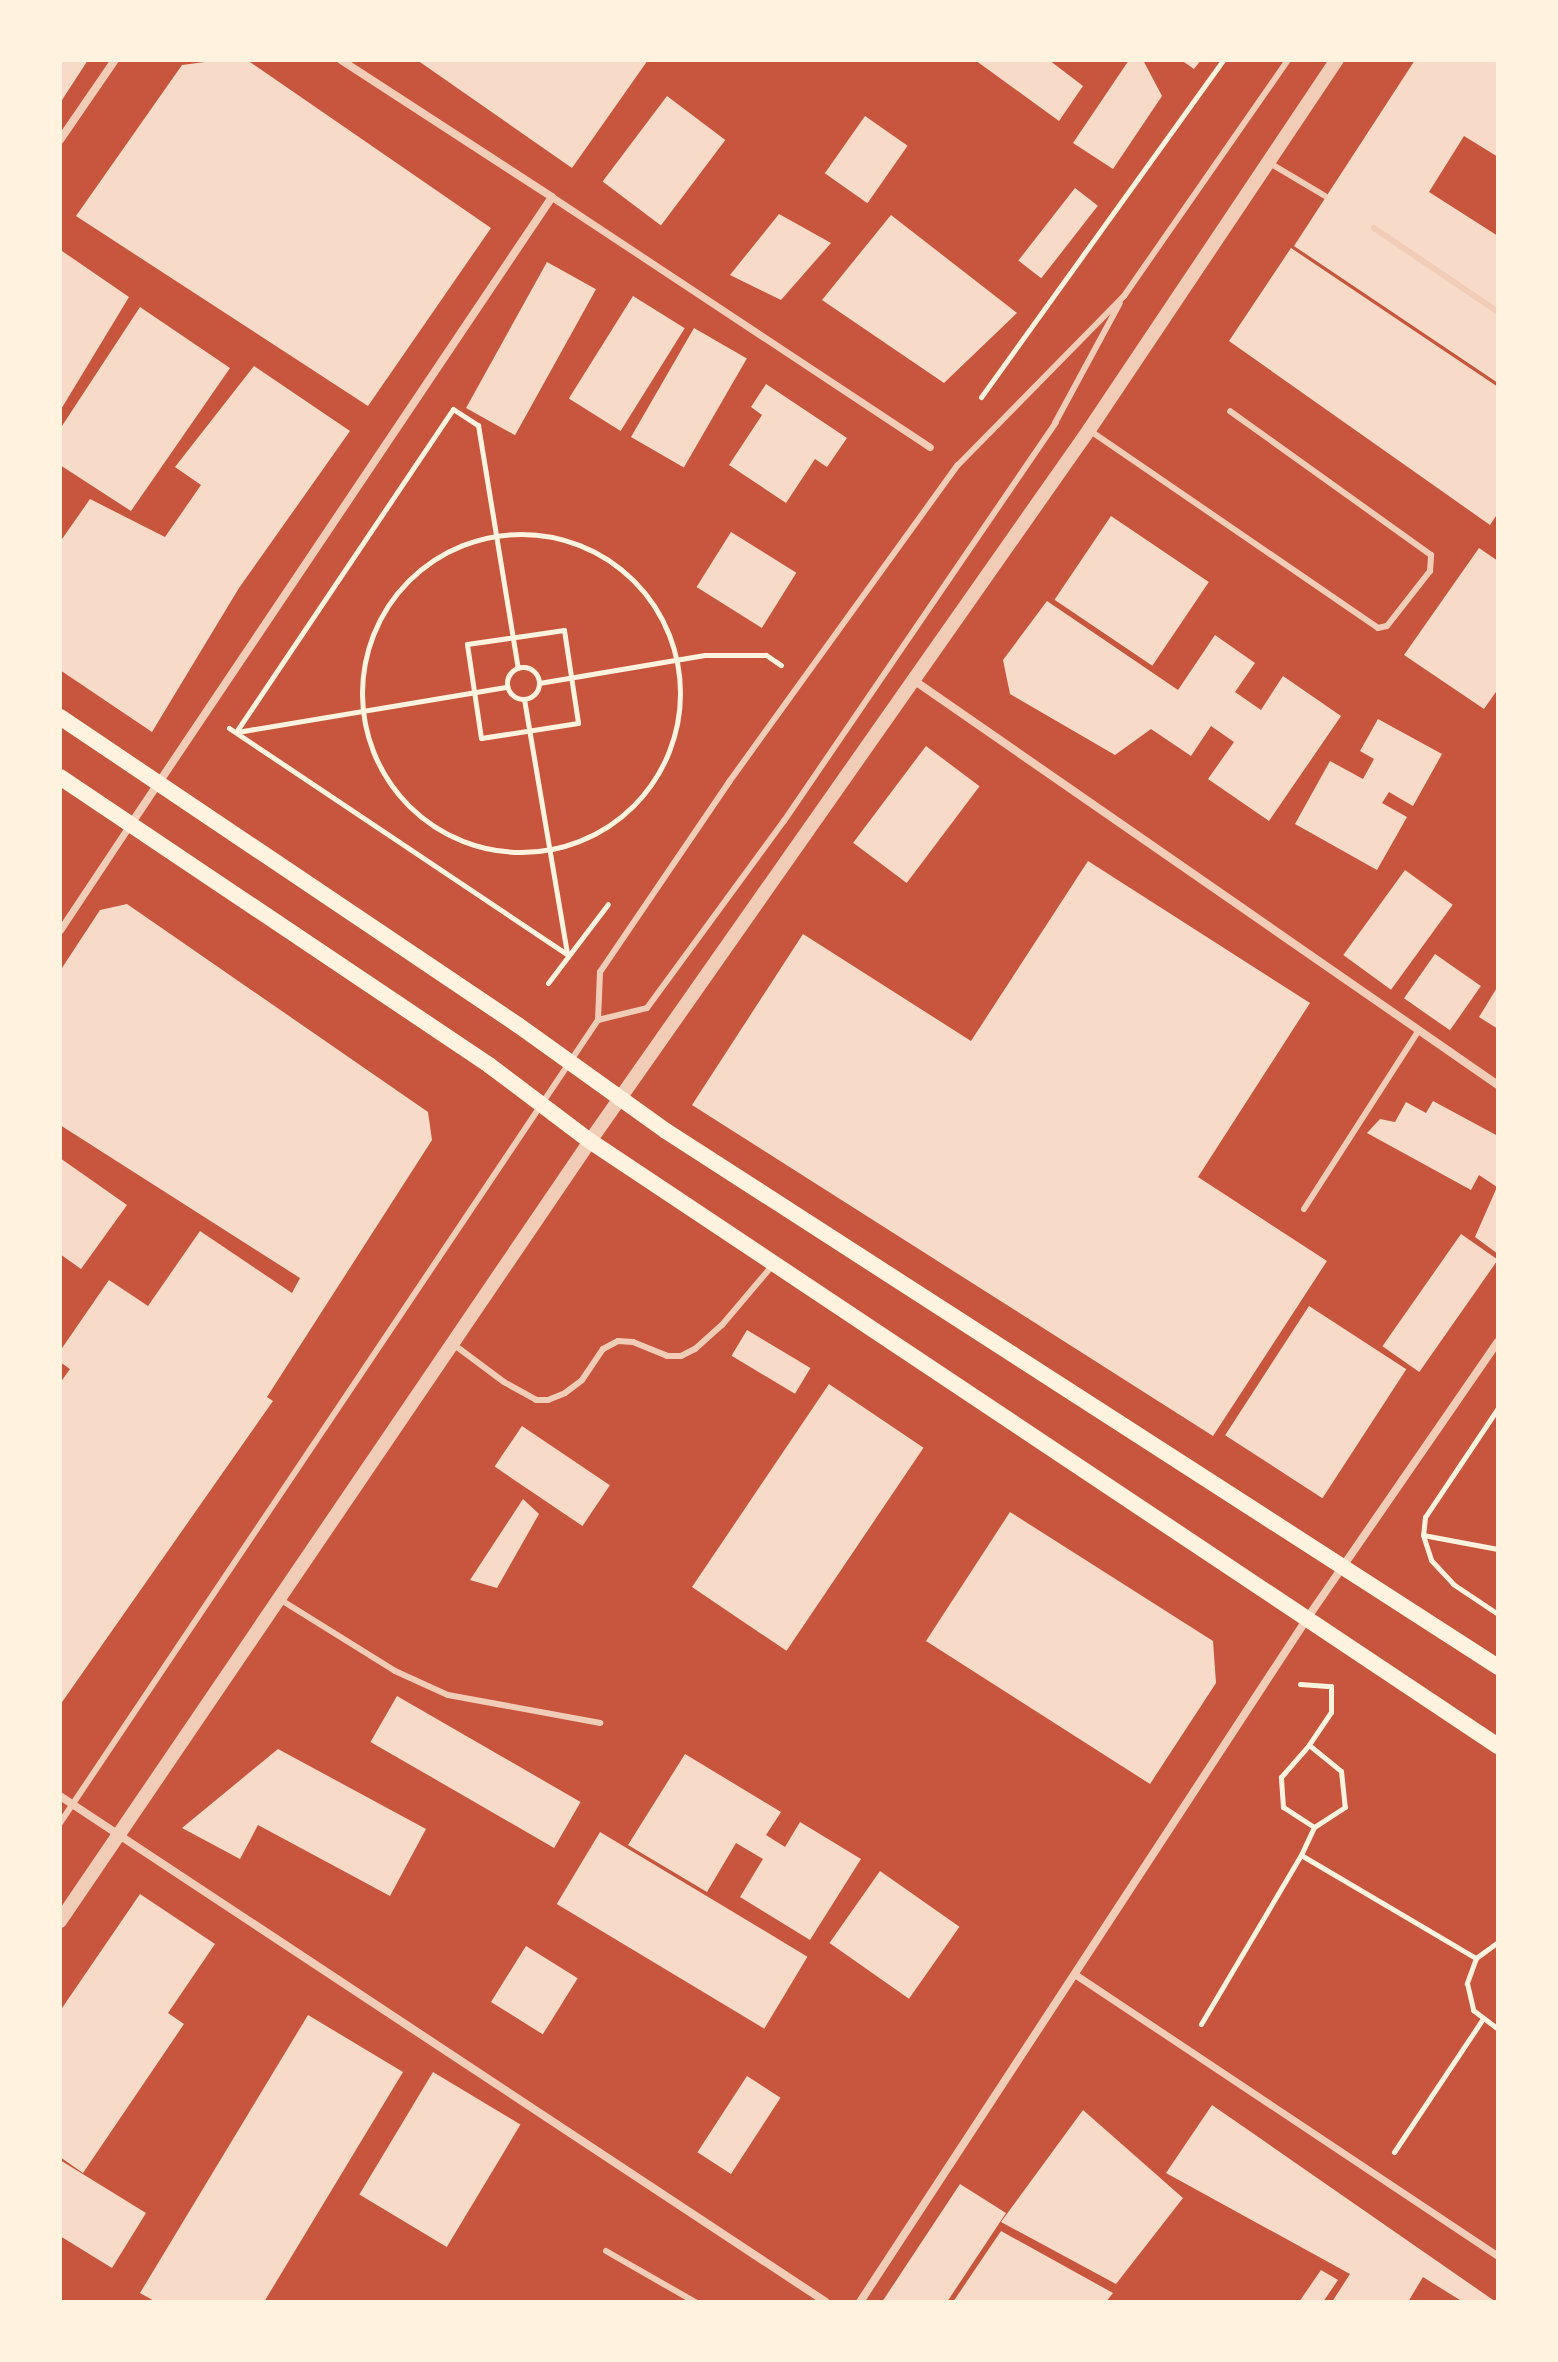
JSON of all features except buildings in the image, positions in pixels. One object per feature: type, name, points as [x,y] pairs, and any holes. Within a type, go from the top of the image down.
[{"type":"main road","points":[[60,717],[620,1098],[1498,1667]]},
{"type":"main road","points":[[60,777],[541,1103],[590,1141],[1498,1746]]},
{"type":"street","points":[[60,140],[115,60]]},
{"type":"street","points":[[341,60],[930,447]]},
{"type":"street","points":[[60,1921],[590,1141],[1089,430],[1337,60]]},
{"type":"street","points":[[60,930],[552,197]]},
{"type":"street","points":[[912,679],[1498,1085]]},
{"type":"street","points":[[860,2302],[1308,1617],[1498,1342]]},
{"type":"street","points":[[60,1796],[826,2302]]},
{"type":"street","points":[[1076,1975],[1498,2256]]},
{"type":"lane","points":[[598,1020],[647,1008],[784,821],[1055,423],[1124,296],[1288,60]]},
{"type":"lane","points":[[1268,162],[1325,196]]},
{"type":"lane","points":[[1374,228],[1498,312]]},
{"type":"lane","points":[[60,1823],[598,1020],[600,972],[729,782],[958,465],[1124,296]]},
{"type":"lane","points":[[1089,430],[1378,628],[1387,626],[1430,571],[1431,555],[1230,411]]},
{"type":"lane","points":[[1304,1209],[1419,1030]]},
{"type":"lane","points":[[453,1344],[504,1382],[536,1400],[548,1400],[565,1393],[582,1380],[603,1349],[618,1341],[633,1342],[667,1356],[681,1356],[695,1349],[722,1325],[774,1263]]},
{"type":"lane","points":[[278,1599],[395,1671],[448,1695],[600,1723]]},
{"type":"lane","points":[[606,2251],[695,2302]]},
{"type":"path","points":[[422,388],[478,425],[518,668]]},
{"type":"path","points":[[236,732],[453,409]]},
{"type":"path","points":[[539,534],[589,547],[631,576],[663,617],[677,660],[680,717],[663,766],[633,807],[591,836],[549,849],[487,849],[437,829],[396,793],[369,746],[360,693],[369,639],[396,592],[437,556],[496,536],[539,534]]},
{"type":"path","points":[[564,630],[578,723],[481,738],[467,644],[513,638],[564,630]]},
{"type":"path","points":[[539,683],[705,655],[766,655],[804,680]]},
{"type":"path","points":[[518,668],[530,669],[539,683],[536,693],[524,699],[512,695],[507,687],[508,677],[518,668]]},
{"type":"path","points":[[236,732],[507,687]]},
{"type":"path","points":[[524,699],[567,954],[548,983]]},
{"type":"path","points":[[205,710],[567,954]]},
{"type":"path","points":[[1498,1408],[1425,1517],[1423,1535],[1431,1560],[1453,1584],[1498,1614]]},
{"type":"path","points":[[1423,1535],[1498,1549]]},
{"type":"path","points":[[1300,1684],[1331,1686],[1331,1712],[1309,1745],[1281,1777],[1283,1807],[1314,1827]]},
{"type":"path","points":[[1187,2049],[1301,1855],[1314,1827],[1345,1807],[1341,1771],[1309,1745]]},
{"type":"path","points":[[1301,1855],[1476,1958]]},
{"type":"path","points":[[1498,1942],[1476,1958],[1467,1983],[1473,2010],[1482,2020],[1498,2029]]},
{"type":"path","points":[[1378,2176],[1482,2020]]}]
